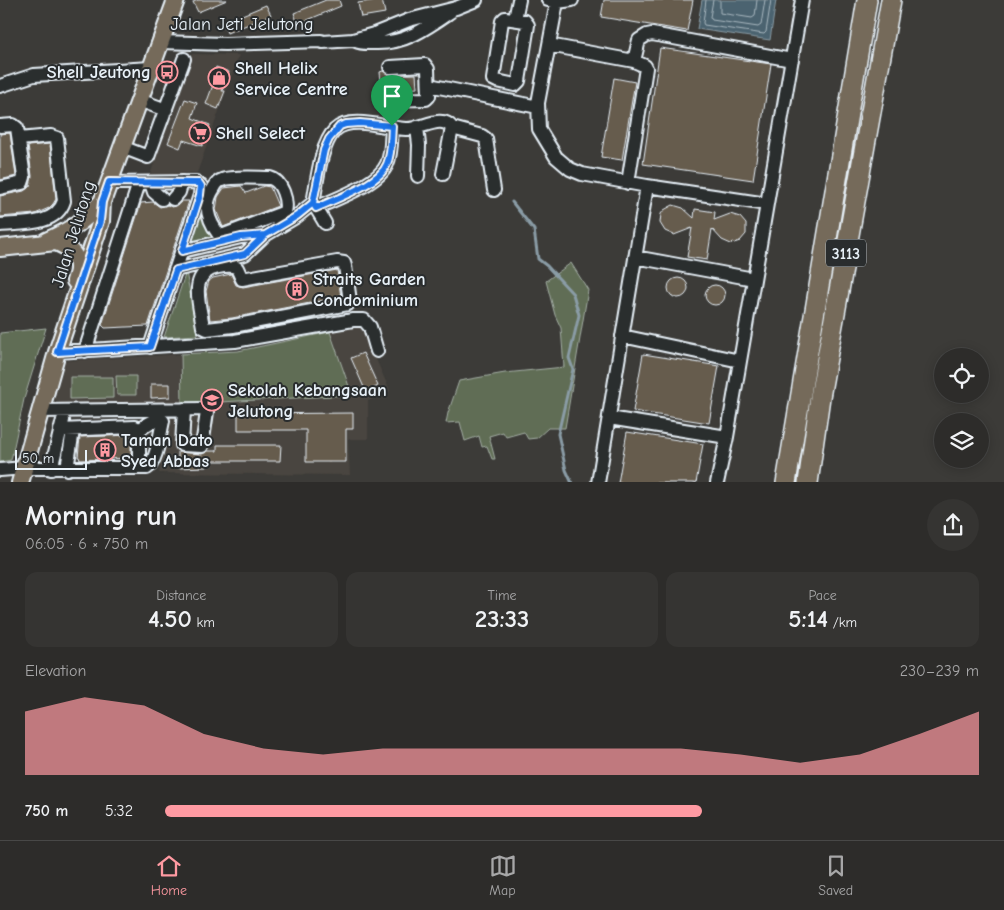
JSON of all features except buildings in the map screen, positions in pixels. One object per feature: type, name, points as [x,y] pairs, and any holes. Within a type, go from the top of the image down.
[{"type":"highway","name":"3113","points":[[786,482],[867,0]]},
{"type":"highway","name":"3113","points":[[808,482],[821,388],[891,0]]},
{"type":"main road","name":"Jalan Jelutong","points":[[22,475],[37,417],[100,221],[102,202],[176,0]]},
{"type":"main road","points":[[39,244],[72,229],[102,202]]},
{"type":"main road","points":[[0,248],[56,242],[65,246],[74,254],[79,268],[32,417],[37,417]]},
{"type":"street","name":"Jalan Jeti Jelutong","points":[[160,42],[225,44],[353,40],[361,43],[379,43],[401,40],[425,29],[456,8],[476,0]]},
{"type":"street","points":[[515,19],[519,0]]},
{"type":"street","points":[[572,0],[552,1],[549,45],[538,107],[539,129],[556,157],[570,169],[582,174],[628,183],[767,204]]},
{"type":"street","points":[[717,482],[727,437],[802,0]]},
{"type":"street","points":[[504,18],[515,19],[526,21],[528,25],[519,81],[515,84],[496,81],[493,77],[502,21],[504,18]]},
{"type":"street","points":[[634,62],[639,40],[652,34],[792,60]]},
{"type":"street","points":[[549,45],[643,64],[646,68],[628,183]]},
{"type":"street","points":[[122,146],[148,157],[184,59]]},
{"type":"street","points":[[383,100],[428,98],[430,94],[428,69],[425,65],[390,67]]},
{"type":"street","points":[[0,86],[34,75],[151,68]]},
{"type":"street","points":[[429,85],[538,107]]},
{"type":"street","points":[[139,100],[166,110]]},
{"type":"street","points":[[325,223],[314,206],[324,150],[334,131],[346,124],[360,123],[407,129],[442,121],[449,123],[452,128],[482,136],[486,139],[494,190]]},
{"type":"street","points":[[0,126],[16,126],[16,137],[24,180],[19,185],[0,188]]},
{"type":"street","points":[[176,270],[245,254],[265,235],[314,206],[368,183],[380,175],[388,162],[392,126]]},
{"type":"street","points":[[417,127],[419,145],[418,176]]},
{"type":"street","points":[[443,174],[452,128]]},
{"type":"street","points":[[0,225],[37,222],[51,217],[62,209],[64,201],[57,138],[51,136],[16,137]]},
{"type":"street","points":[[109,182],[199,183],[204,196],[207,211],[217,232],[221,236],[282,214],[285,212],[287,205],[280,187],[272,178],[223,180],[217,183],[204,196],[182,251],[150,347]]},
{"type":"street","points":[[145,183],[154,192],[167,199],[179,192],[182,182]]},
{"type":"street","points":[[85,351],[145,183]]},
{"type":"street","points":[[598,482],[647,186]]},
{"type":"street","points":[[182,251],[241,237],[265,235]]},
{"type":"street","points":[[635,257],[754,279]]},
{"type":"street","points":[[337,262],[345,265],[350,301],[348,304],[233,326],[207,329],[203,327],[198,284],[204,273],[209,270],[233,266],[242,279],[337,262]]},
{"type":"street","points":[[57,352],[235,341],[353,320],[364,320],[370,326],[377,351]]},
{"type":"street","points":[[233,326],[235,341]]},
{"type":"street","points":[[622,336],[740,361]]},
{"type":"street","points":[[37,417],[184,409]]},
{"type":"street","points":[[609,418],[727,437]]},
{"type":"street","points":[[0,470],[22,475],[51,469],[147,468],[153,464],[163,421],[150,422],[139,430]]},
{"type":"street","points":[[51,469],[62,425],[73,430],[135,427],[139,430]]},
{"type":"street","points":[[68,469],[73,430]]},
{"type":"street","points":[[139,430],[139,468]]},
{"type":"shaded area","points":[[192,54],[239,55],[197,173],[150,175]]},
{"type":"shaded area","name":"Sekolah Kebangsaan Jelutong","points":[[361,325],[390,391],[368,401],[368,439],[348,439],[350,475],[159,473],[171,412],[58,416],[59,401],[52,400],[62,361],[238,351]]},
{"type":"green space","points":[[201,214],[206,214],[216,240],[190,247]]},
{"type":"green space","points":[[571,263],[588,290],[565,428],[548,428],[537,438],[528,439],[524,432],[506,437],[503,432],[489,436],[495,459],[492,459],[487,446],[482,447],[479,436],[465,441],[460,422],[446,423],[459,381],[505,373],[564,367],[561,328],[555,315],[546,281]]},
{"type":"green space","points":[[186,272],[198,335],[164,337]]},
{"type":"green space","points":[[46,328],[24,399],[11,460],[0,462],[0,333]]},
{"type":"green space","points":[[330,332],[352,395],[182,404],[181,354],[238,351]]},
{"type":"green space","points":[[116,376],[136,376],[136,395],[117,395]]},
{"type":"green space","points":[[70,377],[113,377],[113,398],[70,399]]},
{"type":"water","points":[[702,0],[776,0],[770,40],[697,29]]},
{"type":"waterway","points":[[512,202],[534,230],[538,259],[573,294],[579,315],[569,358],[573,369],[558,434],[566,470],[572,482]]},
{"type":"place","name":"Shell Jeutong","points":[[167,72]]},
{"type":"place","name":"Shell Helix Service Centre","points":[[219,78]]},
{"type":"place","name":"Shell Select","points":[[200,133]]},
{"type":"place","name":"Straits Garden Condominium","points":[[297,289]]},
{"type":"place","name":"Sekolah Kebangsaan Jelutong","points":[[212,400]]},
{"type":"place","name":"Taman Dato Syed Abbas","points":[[105,450]]},
{"type":"route","points":[[392,126],[360,123],[340,126],[334,131],[324,150],[313,203],[297,216],[265,235],[245,254],[176,270],[150,347],[57,352],[100,221],[102,202],[109,182],[199,183],[202,189],[182,251],[241,237],[265,235],[297,216],[313,203],[316,208],[374,180],[380,175],[388,162],[392,126]]}]
